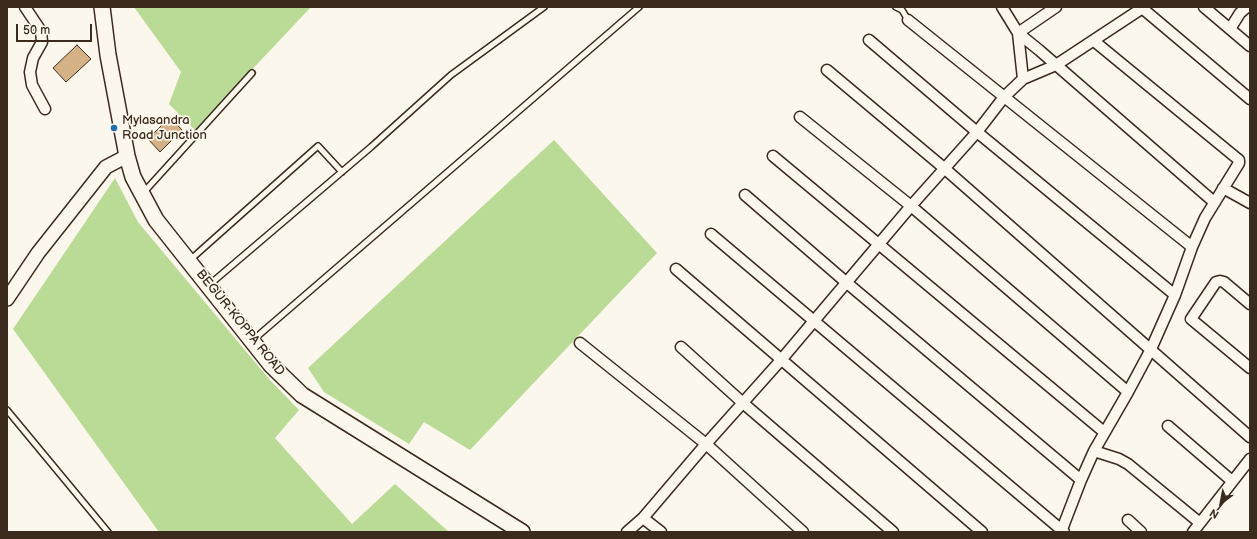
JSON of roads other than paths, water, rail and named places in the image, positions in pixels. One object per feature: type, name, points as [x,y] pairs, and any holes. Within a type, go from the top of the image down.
[{"type":"main road","name":"BEGUR-KOPPA ROAD","points":[[102,7],[108,55],[132,177],[156,220],[271,365],[302,395],[522,532]]},
{"type":"street","points":[[25,7],[41,30],[42,42],[33,58],[30,72],[32,85],[45,109]]},
{"type":"street","points":[[1002,7],[1018,33],[1214,202]]},
{"type":"street","points":[[1018,33],[1056,7]]},
{"type":"street","points":[[1204,7],[1250,46]]},
{"type":"street","points":[[1230,28],[1240,13],[1247,7]]},
{"type":"street","points":[[627,532],[642,518],[782,360],[911,206],[977,132],[1004,97],[1023,79],[1056,65],[1143,8],[1250,99]]},
{"type":"street","points":[[908,20],[1192,247]]},
{"type":"street","points":[[1018,33],[1023,79]]},
{"type":"street","points":[[869,40],[977,132],[1174,295]]},
{"type":"street","points":[[710,234],[815,321],[1062,531],[1081,480],[1094,451],[1151,349],[1174,295],[1192,247],[1214,202],[1239,163],[1238,158],[1094,41]]},
{"type":"street","points":[[827,70],[944,168],[1250,437]]},
{"type":"street","points":[[800,117],[911,206],[1128,392]]},
{"type":"street","points":[[7,299],[38,253],[106,167],[127,156]]},
{"type":"street","points":[[773,156],[1104,432]]},
{"type":"street","points":[[1223,188],[1250,203]]},
{"type":"street","points":[[745,195],[1081,480]]},
{"type":"street","points":[[676,269],[982,532]]},
{"type":"street","points":[[1250,304],[1224,282],[1216,282],[1191,319],[1250,368]]},
{"type":"street","points":[[580,343],[706,444],[803,532]]},
{"type":"street","points":[[681,347],[743,403],[893,532]]},
{"type":"street","points":[[1168,426],[1232,481]]},
{"type":"street","points":[[1094,451],[1119,459],[1128,464],[1200,523]]},
{"type":"street","points":[[1193,532],[1250,459]]},
{"type":"street","points":[[642,518],[661,532]]},
{"type":"street","points":[[1128,520],[1141,532]]},
{"type":"lane","points":[[208,286],[342,172],[451,75],[544,7]]},
{"type":"lane","points":[[252,341],[639,7]]},
{"type":"lane","points":[[896,7],[902,10],[908,20]]},
{"type":"lane","points":[[142,194],[252,73]]},
{"type":"lane","points":[[189,260],[318,146],[342,172]]},
{"type":"lane","points":[[7,410],[108,532]]},
{"type":"place","name":"Mylasandra Road Junction","points":[[114,128]]}]
